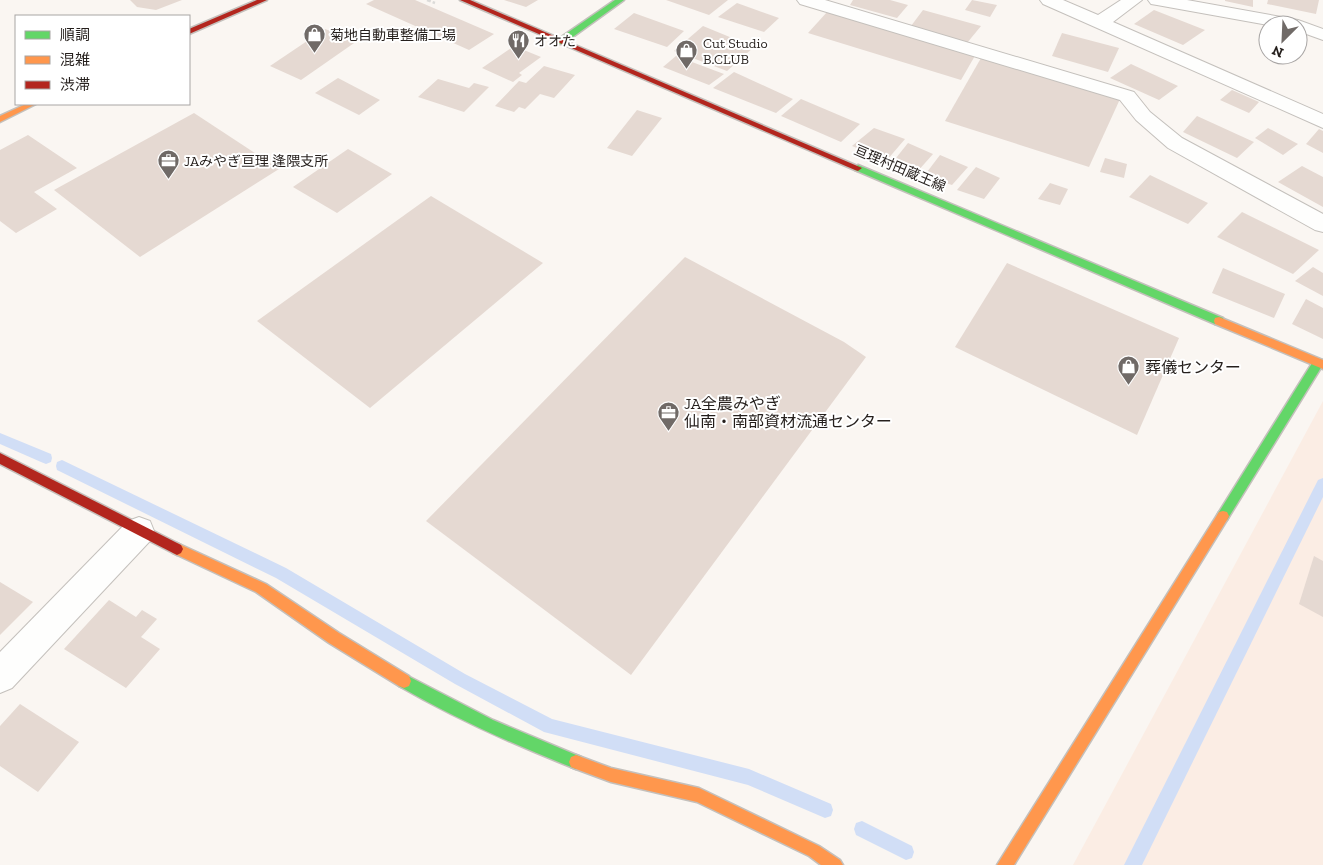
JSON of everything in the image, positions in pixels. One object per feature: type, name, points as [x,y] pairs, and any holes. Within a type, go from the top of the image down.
[{"type":"street","points":[[190,32],[263,0]]},
{"type":"street","name":"亘理村田蔵王線","points":[[464,0],[1320,364]]},
{"type":"street","points":[[560,42],[620,0]]},
{"type":"street","points":[[806,0],[1127,96],[1144,116],[1176,143],[1323,224]]},
{"type":"street","points":[[1049,0],[1323,122]]},
{"type":"street","points":[[1099,22],[1133,0]]},
{"type":"street","points":[[1157,0],[1258,18]]},
{"type":"street","points":[[1308,29],[1323,35]]},
{"type":"street","points":[[0,119],[30,105]]},
{"type":"street","points":[[1005,865],[1320,364]]},
{"type":"street","points":[[0,458],[139,531],[261,588],[334,638],[427,695],[511,738],[611,775],[700,795],[814,850],[835,865]]},
{"type":"street","points":[[0,676],[139,531]]},
{"type":"shaded area","points":[[1323,401],[1323,865],[1073,865]]},
{"type":"building","points":[[130,0],[182,0],[156,10],[137,7]]},
{"type":"building","points":[[374,0],[415,0],[494,34],[469,50],[366,4]]},
{"type":"building","points":[[504,0],[538,0],[526,7]]},
{"type":"building","points":[[666,0],[728,0],[709,15]]},
{"type":"building","points":[[853,0],[890,0],[908,5],[897,18],[850,5]]},
{"type":"building","points":[[972,0],[997,5],[990,17],[965,10]]},
{"type":"building","points":[[1253,0],[1253,7],[1225,1]]},
{"type":"building","points":[[1268,0],[1319,0],[1316,14],[1267,4]]},
{"type":"building","points":[[737,3],[779,18],[764,32],[718,17]]},
{"type":"building","points":[[923,10],[981,26],[967,43],[911,26]]},
{"type":"building","points":[[1154,10],[1205,30],[1183,45],[1134,24]]},
{"type":"building","points":[[828,11],[976,54],[961,80],[808,33]]},
{"type":"building","points":[[634,13],[684,31],[667,47],[614,29]]},
{"type":"building","points":[[703,26],[754,47],[727,71],[674,51]]},
{"type":"building","points":[[325,29],[357,41],[301,80],[270,66]]},
{"type":"building","points":[[1062,33],[1119,48],[1108,72],[1052,56]]},
{"type":"building","points":[[514,46],[541,57],[519,73],[522,75],[513,82],[482,68]]},
{"type":"building","points":[[676,56],[724,74],[709,85],[663,67]]},
{"type":"building","points":[[981,58],[1120,99],[1089,167],[945,121]]},
{"type":"building","points":[[1131,64],[1178,86],[1159,100],[1110,78]]},
{"type":"building","points":[[544,66],[575,75],[554,98],[540,94],[525,109],[519,107],[514,112],[495,106],[519,81],[526,83]]},
{"type":"building","points":[[734,72],[793,99],[776,113],[713,88]]},
{"type":"building","points":[[338,78],[380,100],[359,115],[315,93]]},
{"type":"building","points":[[438,79],[469,88],[474,83],[489,87],[464,112],[418,97]]},
{"type":"building","points":[[1232,90],[1259,102],[1249,113],[1220,100]]},
{"type":"building","points":[[801,99],[860,124],[841,142],[781,116]]},
{"type":"building","points":[[637,110],[662,118],[632,156],[607,148]]},
{"type":"building","name":"JAみやぎ亘理 逢隈支所","points":[[194,113],[279,169],[140,257],[54,190]]},
{"type":"building","points":[[1197,116],[1254,142],[1237,158],[1183,132]]},
{"type":"building","points":[[874,128],[905,139],[887,160],[852,146]]},
{"type":"building","points":[[1268,128],[1298,144],[1283,155],[1255,138]]},
{"type":"building","points":[[1319,129],[1323,131],[1323,153],[1306,144]]},
{"type":"building","points":[[28,135],[77,168],[34,192],[57,209],[16,233],[0,221],[0,150]]},
{"type":"building","points":[[908,143],[933,154],[917,172],[892,163]]},
{"type":"building","points":[[348,149],[392,174],[337,213],[293,187]]},
{"type":"building","points":[[940,155],[968,167],[952,185],[924,176]]},
{"type":"building","points":[[1105,158],[1127,164],[1124,178],[1100,172]]},
{"type":"building","points":[[1302,166],[1323,177],[1323,207],[1278,182]]},
{"type":"building","points":[[976,167],[1000,178],[984,199],[957,190]]},
{"type":"building","points":[[1150,175],[1208,203],[1188,224],[1129,197]]},
{"type":"building","points":[[1050,183],[1068,189],[1060,205],[1038,199]]},
{"type":"building","points":[[431,196],[543,263],[370,408],[257,321]]},
{"type":"building","points":[[1242,212],[1319,250],[1293,274],[1217,237]]},
{"type":"building","points":[[685,257],[844,342],[866,357],[631,675],[426,521]]},
{"type":"building","points":[[1007,263],[1179,338],[1137,435],[955,347]]},
{"type":"building","points":[[1313,267],[1323,273],[1323,296],[1295,281]]},
{"type":"building","points":[[1223,268],[1285,294],[1274,318],[1212,293]]},
{"type":"building","points":[[1306,299],[1323,308],[1323,339],[1292,324]]},
{"type":"building","points":[[1314,556],[1323,561],[1323,617],[1299,604]]},
{"type":"building","points":[[0,582],[33,602],[0,635]]},
{"type":"building","points":[[109,600],[136,617],[142,610],[157,619],[141,637],[160,649],[126,688],[64,649]]},
{"type":"building","points":[[20,704],[79,742],[38,792],[0,766],[0,726]]},
{"type":"waterway","points":[[0,438],[46,458]]},
{"type":"waterway","points":[[62,466],[281,573],[460,679],[550,726],[749,777],[825,810]]},
{"type":"waterway","points":[[1133,865],[1323,484]]},
{"type":"waterway","points":[[862,829],[906,852]]},
{"type":"traffic: fast","points":[[560,42],[620,0]]},
{"type":"traffic: fast","points":[[858,168],[1219,321]]},
{"type":"traffic: fast","points":[[1223,516],[1318,363]]},
{"type":"traffic: fast","points":[[404,681],[488,725],[576,762]]},
{"type":"traffic: slow","points":[[0,119],[30,105]]},
{"type":"traffic: slow","points":[[1219,321],[1323,365]]},
{"type":"traffic: slow","points":[[1005,865],[1223,516]]},
{"type":"traffic: slow","points":[[177,549],[261,588],[334,638],[404,681]]},
{"type":"traffic: slow","points":[[576,762],[611,775],[699,795],[814,851],[835,865]]},
{"type":"traffic: jam","points":[[190,32],[263,0]]},
{"type":"traffic: jam","points":[[464,0],[858,168]]},
{"type":"traffic: jam","points":[[0,458],[177,549]]},
{"type":"place","name":"菊地自動車整備工場","points":[[314,54]]},
{"type":"place","name":"オオた","points":[[518,60]]},
{"type":"place","name":"Cut Studio B.CLUB","points":[[687,70]]},
{"type":"place","name":"JAみやぎ亘理 逢隈支所","points":[[168,180]]},
{"type":"place","name":"葬儀センター","points":[[1129,386]]},
{"type":"place","name":"JA全農みやぎ 仙南・南部資材流通センター","points":[[668,431]]}]
